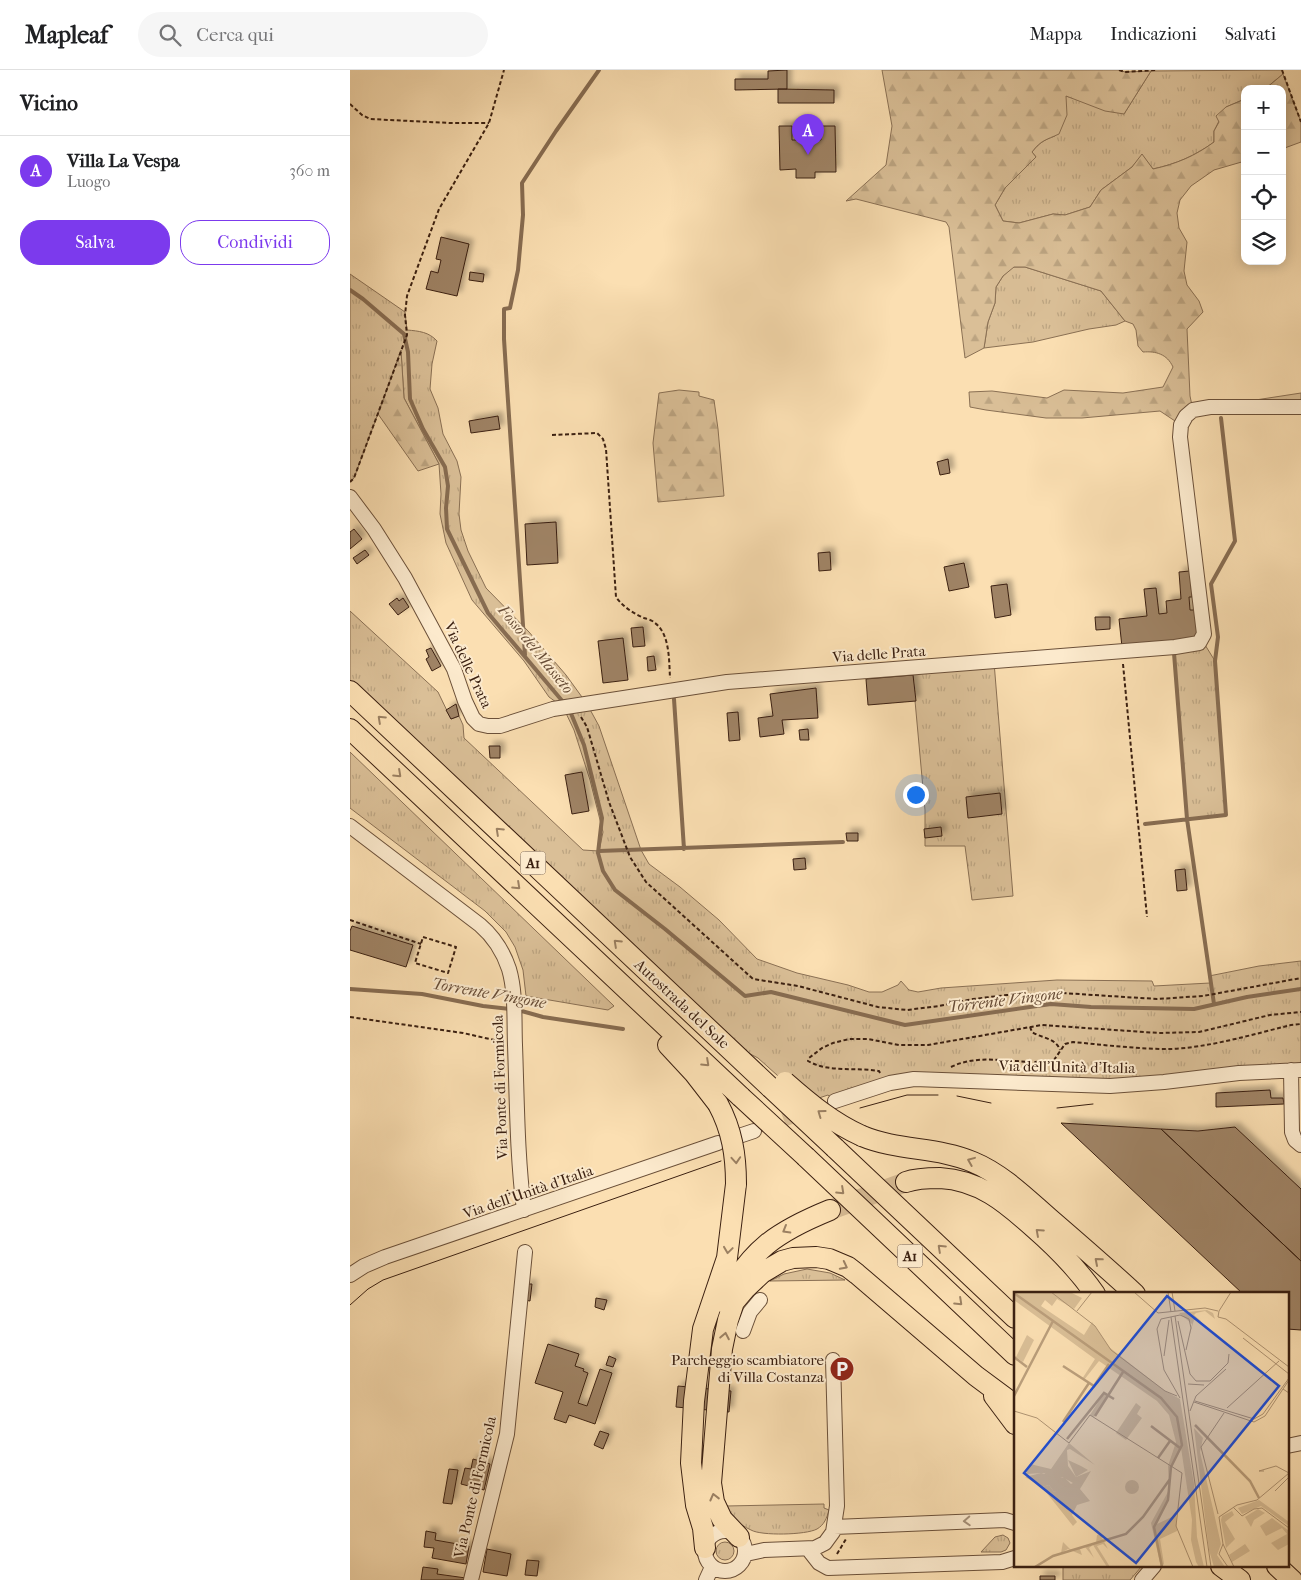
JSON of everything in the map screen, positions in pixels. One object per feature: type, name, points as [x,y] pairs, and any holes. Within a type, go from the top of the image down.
[{"type":"highway","name":"Autostrada del Sole","points":[[350,691],[716,1036],[758,1058],[778,1085]]},
{"type":"highway","name":"Autostrada del Sole","points":[[350,729],[1014,1354]]},
{"type":"highway","points":[[581,946],[636,1014],[694,1073],[718,1104],[730,1129],[734,1144],[736,1184],[727,1258],[703,1328],[694,1401],[691,1464],[696,1505],[704,1528],[705,1548]]},
{"type":"highway","points":[[778,1085],[838,1124],[862,1136],[885,1144],[950,1154],[972,1161],[990,1170],[1020,1193],[1133,1292]]},
{"type":"highway","name":"A1","points":[[778,1085],[835,1148],[1014,1317]]},
{"type":"highway","points":[[906,1182],[924,1178],[951,1179],[968,1183],[992,1194],[1013,1209],[1063,1254],[1093,1292]]},
{"type":"highway","points":[[694,1401],[710,1329],[742,1269],[756,1253],[779,1234],[830,1210]]},
{"type":"highway","points":[[743,1544],[722,1520],[714,1502],[711,1483],[722,1349],[734,1302],[755,1278],[769,1268],[794,1258],[806,1256],[828,1260],[848,1267],[883,1294],[976,1376],[1014,1404]]},
{"type":"highway","points":[[976,1376],[1001,1404],[1014,1423]]},
{"type":"highway","points":[[1288,1566],[1296,1580]]},
{"type":"highway","points":[[1224,1568],[1240,1580]]},
{"type":"highway","points":[[1239,1568],[1252,1580]]},
{"type":"highway","points":[[1279,1568],[1292,1580]]},
{"type":"street","name":"Via delle Prata","points":[[350,497],[374,529],[405,578],[454,669],[473,718],[479,724],[500,726],[553,709],[727,682],[1190,646],[1199,643],[1204,634],[1180,437],[1181,425],[1186,416],[1193,410],[1210,407],[1301,407]]},
{"type":"street","name":"Via Ponte di Formicola","points":[[350,826],[480,925],[497,942],[505,958],[513,995],[520,1168],[524,1210]]},
{"type":"street","name":"Via dell'Unità d'Italia","points":[[835,1101],[890,1083],[914,1079],[1034,1085],[1110,1086],[1157,1083],[1240,1073],[1296,1070]]},
{"type":"street","points":[[1296,1070],[1296,1110],[1293,1136],[1301,1145]]},
{"type":"street","points":[[739,1136],[754,1131]]},
{"type":"street","name":"Via dell'Unità d'Italia","points":[[350,1275],[364,1266],[385,1257],[718,1143]]},
{"type":"street","name":"Via Ponte di Formicola","points":[[471,1580],[507,1434],[525,1252]]},
{"type":"street","points":[[743,1331],[750,1312],[760,1300]]},
{"type":"street","points":[[743,1544],[742,1563],[733,1570],[709,1574],[705,1548],[709,1538],[720,1531],[727,1531],[743,1544],[764,1550],[818,1547],[831,1536],[841,1485],[832,1360]]},
{"type":"street","points":[[1288,1446],[1301,1444]]},
{"type":"street","points":[[834,1527],[1006,1520],[1014,1523]]},
{"type":"street","points":[[808,1549],[819,1563],[828,1568],[1002,1562],[1014,1558]]},
{"type":"street","points":[[1142,1580],[1152,1568]]},
{"type":"path","points":[[350,482],[354,478],[408,335],[405,315],[407,296],[439,209],[490,123],[504,70]]},
{"type":"path","points":[[1119,70],[1125,72],[1157,70]]},
{"type":"path","points":[[1282,70],[1301,122]]},
{"type":"path","points":[[350,104],[370,119],[490,123]]},
{"type":"path","points":[[552,435],[597,433],[603,440],[606,449],[616,597],[621,604],[634,614],[655,622],[662,630],[666,642],[672,691]]},
{"type":"path","points":[[1122,651],[1147,917]]},
{"type":"path","points":[[574,705],[587,727],[609,802],[630,857],[646,882],[753,979],[798,986],[878,1007],[907,1010],[939,1006],[973,998],[1062,993],[1157,999],[1203,996],[1301,978]]},
{"type":"path","points":[[350,920],[421,944]]},
{"type":"path","points":[[423,937],[456,947],[448,973],[415,963],[421,944],[423,937]]},
{"type":"path","points":[[879,1075],[879,1071],[836,1069],[808,1062],[809,1058],[822,1048],[849,1039],[868,1039],[899,1045],[928,1045],[1042,1025],[1160,1033],[1199,1032],[1270,1015],[1301,1012]]},
{"type":"path","points":[[350,1017],[463,1033],[515,1045]]},
{"type":"path","points":[[942,1079],[947,1070],[953,1066],[975,1061],[1044,1062],[1054,1060],[1065,1044],[1073,1042],[1171,1049],[1223,1042],[1301,1024]]},
{"type":"path","points":[[1030,1027],[1032,1032],[1038,1036],[1056,1043],[1060,1051]]},
{"type":"path","points":[[834,1558],[848,1536]]},
{"type":"green space","points":[[882,70],[1151,71],[1124,114],[1105,111],[1066,96],[1067,115],[1059,134],[1044,141],[1035,148],[1032,152],[1036,157],[1005,188],[995,205],[1003,221],[1019,223],[1053,214],[1065,215],[1090,207],[1101,190],[1132,167],[1142,154],[1153,169],[1170,165],[1200,151],[1214,142],[1214,131],[1219,122],[1216,116],[1226,107],[1241,101],[1241,162],[1214,170],[1191,186],[1180,200],[1177,213],[1179,228],[1187,242],[1184,271],[1187,285],[1199,301],[1203,312],[1187,329],[1190,396],[1193,410],[1181,425],[1160,411],[1082,418],[1046,418],[970,407],[969,392],[992,391],[1047,398],[1064,390],[1123,393],[1163,387],[1173,367],[1168,359],[1161,354],[1143,352],[1138,346],[1136,330],[1133,324],[1125,321],[1101,291],[1025,267],[1014,267],[1003,276],[996,287],[995,303],[988,322],[984,348],[965,358],[949,227],[946,222],[856,199],[846,201],[886,165],[892,126]]},
{"type":"green space","points":[[1282,70],[1283,74],[1270,85],[1241,85],[1241,101],[1226,107],[1214,131],[1214,142],[1192,155],[1170,165],[1153,169],[1142,155],[1132,167],[1101,190],[1090,207],[1065,215],[1053,214],[1019,223],[1003,221],[995,205],[1005,188],[1036,157],[1032,152],[1042,142],[1055,136],[1066,96],[1124,114],[1151,71]]},
{"type":"green space","points":[[1283,74],[1301,122],[1301,142],[1286,148],[1286,85],[1270,85]]},
{"type":"green space","points":[[1013,267],[1025,267],[1101,291],[1125,321],[1116,325],[1033,342],[984,348],[988,322],[995,303],[996,287],[1003,276]]},
{"type":"green space","points":[[350,274],[405,312],[407,330],[427,334],[437,341],[432,364],[430,389],[438,408],[443,434],[457,461],[461,477],[459,514],[461,530],[468,551],[486,588],[529,632],[566,675],[587,704],[599,726],[641,850],[649,864],[719,920],[757,959],[797,973],[869,992],[882,992],[898,985],[901,981],[909,990],[918,992],[941,988],[1057,980],[1152,981],[1154,986],[1210,983],[1209,976],[1259,966],[1301,961],[1301,1070],[1164,1082],[932,1079],[835,1101],[828,1095],[807,1102],[758,1058],[716,1036],[350,688],[350,611],[438,692],[451,719],[459,716],[463,725],[464,738],[583,850],[599,851],[603,832],[590,780],[574,730],[563,707],[549,697],[524,661],[472,600],[446,543],[440,514],[439,464],[404,398],[401,352],[354,478],[350,482]]},
{"type":"green space","points":[[401,350],[404,398],[439,464],[418,471],[378,414]]},
{"type":"green space","points":[[679,390],[699,392],[699,396],[714,400],[724,496],[658,502],[653,443],[659,393]]},
{"type":"green space","points":[[1301,393],[1301,407],[1210,407]]},
{"type":"green space","points":[[1202,640],[1215,661],[1226,815],[1187,819],[1174,653]]},
{"type":"green space","points":[[994,662],[1013,896],[972,900],[965,846],[925,846],[925,810],[912,668]]},
{"type":"green space","points":[[350,752],[614,1006],[608,1010],[526,996],[523,970],[515,947],[506,932],[485,911],[350,808]]},
{"type":"green space","points":[[807,1269],[830,1273],[845,1280],[770,1281],[784,1274]]},
{"type":"green space","points":[[824,1504],[824,1508],[829,1510],[825,1521],[817,1529],[803,1533],[784,1534],[751,1530],[736,1520],[726,1506]]},
{"type":"green space","points":[[1003,1535],[1008,1538],[1010,1543],[1006,1550],[1001,1552],[981,1552],[995,1537]]},
{"type":"green space","points":[[725,1542],[731,1545],[734,1551],[731,1557],[725,1560],[719,1557],[716,1551],[719,1545]]},
{"type":"green space","points":[[1063,1568],[1140,1568],[1130,1580],[1063,1580]]},
{"type":"building","points":[[787,70],[787,89],[735,90],[735,79],[768,79],[768,71]]},
{"type":"building","points":[[778,89],[834,90],[834,103],[778,103]]},
{"type":"building","points":[[779,126],[792,126],[792,140],[821,140],[820,126],[835,126],[836,172],[815,172],[815,178],[796,178],[796,169],[780,170]]},
{"type":"building","points":[[441,237],[469,244],[457,296],[426,289],[431,271],[438,273],[441,260],[436,259]]},
{"type":"building","points":[[470,272],[484,274],[483,282],[469,280]]},
{"type":"building","points":[[498,416],[500,429],[471,433],[469,421]]},
{"type":"building","points":[[948,459],[950,473],[940,475],[937,462]]},
{"type":"building","points":[[556,522],[558,563],[527,565],[525,524]]},
{"type":"building","points":[[354,529],[362,539],[350,549],[350,532]]},
{"type":"building","points":[[365,550],[369,555],[357,564],[353,558]]},
{"type":"building","points":[[830,552],[831,570],[819,571],[818,553]]},
{"type":"building","points":[[964,563],[969,587],[949,591],[944,567]]},
{"type":"building","points":[[1190,571],[1192,597],[1189,597],[1190,610],[1195,610],[1198,639],[1122,647],[1119,619],[1147,616],[1144,589],[1156,588],[1159,614],[1167,613],[1166,601],[1181,599],[1179,572]]},
{"type":"building","points":[[1007,584],[1011,615],[995,618],[991,586]]},
{"type":"building","points":[[397,598],[399,601],[403,598],[409,607],[398,615],[389,604]]},
{"type":"building","points":[[1095,617],[1110,617],[1110,629],[1096,630]]},
{"type":"building","points":[[643,627],[645,646],[633,647],[631,628]]},
{"type":"building","points":[[623,638],[628,680],[603,683],[598,641]]},
{"type":"building","points":[[431,648],[441,666],[432,671],[426,659],[429,657],[426,650]]},
{"type":"building","points":[[654,656],[656,670],[648,671],[647,657]]},
{"type":"building","points":[[913,675],[916,701],[868,705],[866,679]]},
{"type":"building","points":[[816,688],[818,718],[782,720],[784,734],[760,737],[758,718],[773,716],[770,694]]},
{"type":"building","points":[[456,704],[459,716],[451,719],[446,710]]},
{"type":"building","points":[[738,712],[740,740],[729,741],[727,713]]},
{"type":"building","points":[[808,729],[809,740],[800,740],[799,730]]},
{"type":"building","points":[[489,746],[500,746],[500,758],[490,758]]},
{"type":"building","points":[[582,772],[589,811],[572,814],[565,775]]},
{"type":"building","points":[[1000,793],[1002,814],[968,818],[966,797]]},
{"type":"building","points":[[941,827],[942,836],[925,838],[924,829]]},
{"type":"building","points":[[846,833],[858,833],[858,841],[847,841]]},
{"type":"building","points":[[805,858],[806,869],[794,870],[793,859]]},
{"type":"building","points":[[1185,869],[1187,890],[1177,891],[1175,870]]},
{"type":"building","points":[[352,926],[413,945],[406,967],[350,950],[350,931]]},
{"type":"building","points":[[1270,1090],[1271,1098],[1283,1098],[1284,1104],[1216,1107],[1216,1093]]},
{"type":"building","points":[[1061,1123],[1161,1129],[1301,1261],[1301,1330],[1288,1329],[1288,1292],[1241,1292]]},
{"type":"building","points":[[1235,1127],[1301,1189],[1301,1261],[1161,1129],[1198,1131]]},
{"type":"building","points":[[526,1284],[532,1284],[530,1301],[525,1300]]},
{"type":"building","points":[[596,1298],[607,1300],[604,1310],[595,1307]]},
{"type":"building","points":[[548,1344],[579,1354],[575,1366],[584,1369],[583,1371],[588,1373],[578,1403],[587,1406],[600,1369],[612,1373],[595,1424],[569,1415],[566,1423],[554,1419],[563,1392],[535,1383]]},
{"type":"building","points":[[609,1356],[616,1359],[613,1367],[606,1365]]},
{"type":"building","points":[[678,1386],[731,1391],[729,1412],[676,1407]]},
{"type":"building","points":[[600,1431],[609,1434],[603,1449],[594,1445]]},
{"type":"building","points":[[473,1459],[490,1464],[484,1490],[461,1484],[465,1468],[471,1469]]},
{"type":"building","points":[[449,1469],[458,1470],[452,1504],[443,1503]]},
{"type":"building","points":[[426,1531],[436,1533],[435,1540],[469,1546],[466,1564],[432,1558],[434,1548],[424,1547]]},
{"type":"building","points":[[487,1549],[511,1554],[507,1576],[483,1572]]},
{"type":"building","points":[[527,1560],[539,1561],[537,1576],[525,1575]]},
{"type":"building","points":[[423,1567],[438,1569],[437,1574],[466,1578],[466,1580],[421,1580]]},
{"type":"building","points":[[1040,1576],[1055,1576],[1055,1580],[1040,1580]]},
{"type":"waterway","points":[[525,655],[504,339],[504,309],[510,308],[518,270],[523,215],[522,183],[599,70]]},
{"type":"waterway","name":"Fosso del Masseto","points":[[350,290],[404,334],[408,352],[410,399],[423,429],[445,467],[448,486],[447,529],[488,613],[564,703]]},
{"type":"waterway","points":[[1145,824],[1226,815],[1215,661],[1218,637],[1211,584],[1235,541],[1221,418]]},
{"type":"waterway","points":[[1174,653],[1187,819],[1214,1004]]},
{"type":"waterway","points":[[674,699],[684,849]]},
{"type":"waterway","name":"Torrente Vingone","points":[[570,711],[584,745],[602,818],[598,853],[603,871],[615,890],[745,996],[771,992],[905,1025],[1051,1004],[1091,1007],[1194,1009],[1247,997],[1301,989]]},
{"type":"waterway","points":[[599,851],[843,842]]},
{"type":"waterway","name":"Torrente Vingone","points":[[350,989],[422,994],[483,1006],[511,1009]]},
{"type":"waterway","name":"Torrente Vingone","points":[[518,1010],[543,1017],[623,1029]]},
{"type":"tunnel","points":[[764,1127],[805,1112]]},
{"type":"tunnel","points":[[830,1210],[906,1182]]},
{"type":"tram line","points":[[860,1108],[907,1095],[938,1095]]},
{"type":"tram line","points":[[957,1096],[991,1103]]},
{"type":"tram line","points":[[1057,1108],[1093,1104]]},
{"type":"tram line","points":[[350,1305],[368,1289],[383,1280],[721,1161]]},
{"type":"place","name":"Villa La Vespa","points":[[808,155]]},
{"type":"place","name":"Parcheggio scambiatore di Villa Costanza","points":[[842,1369]]}]
